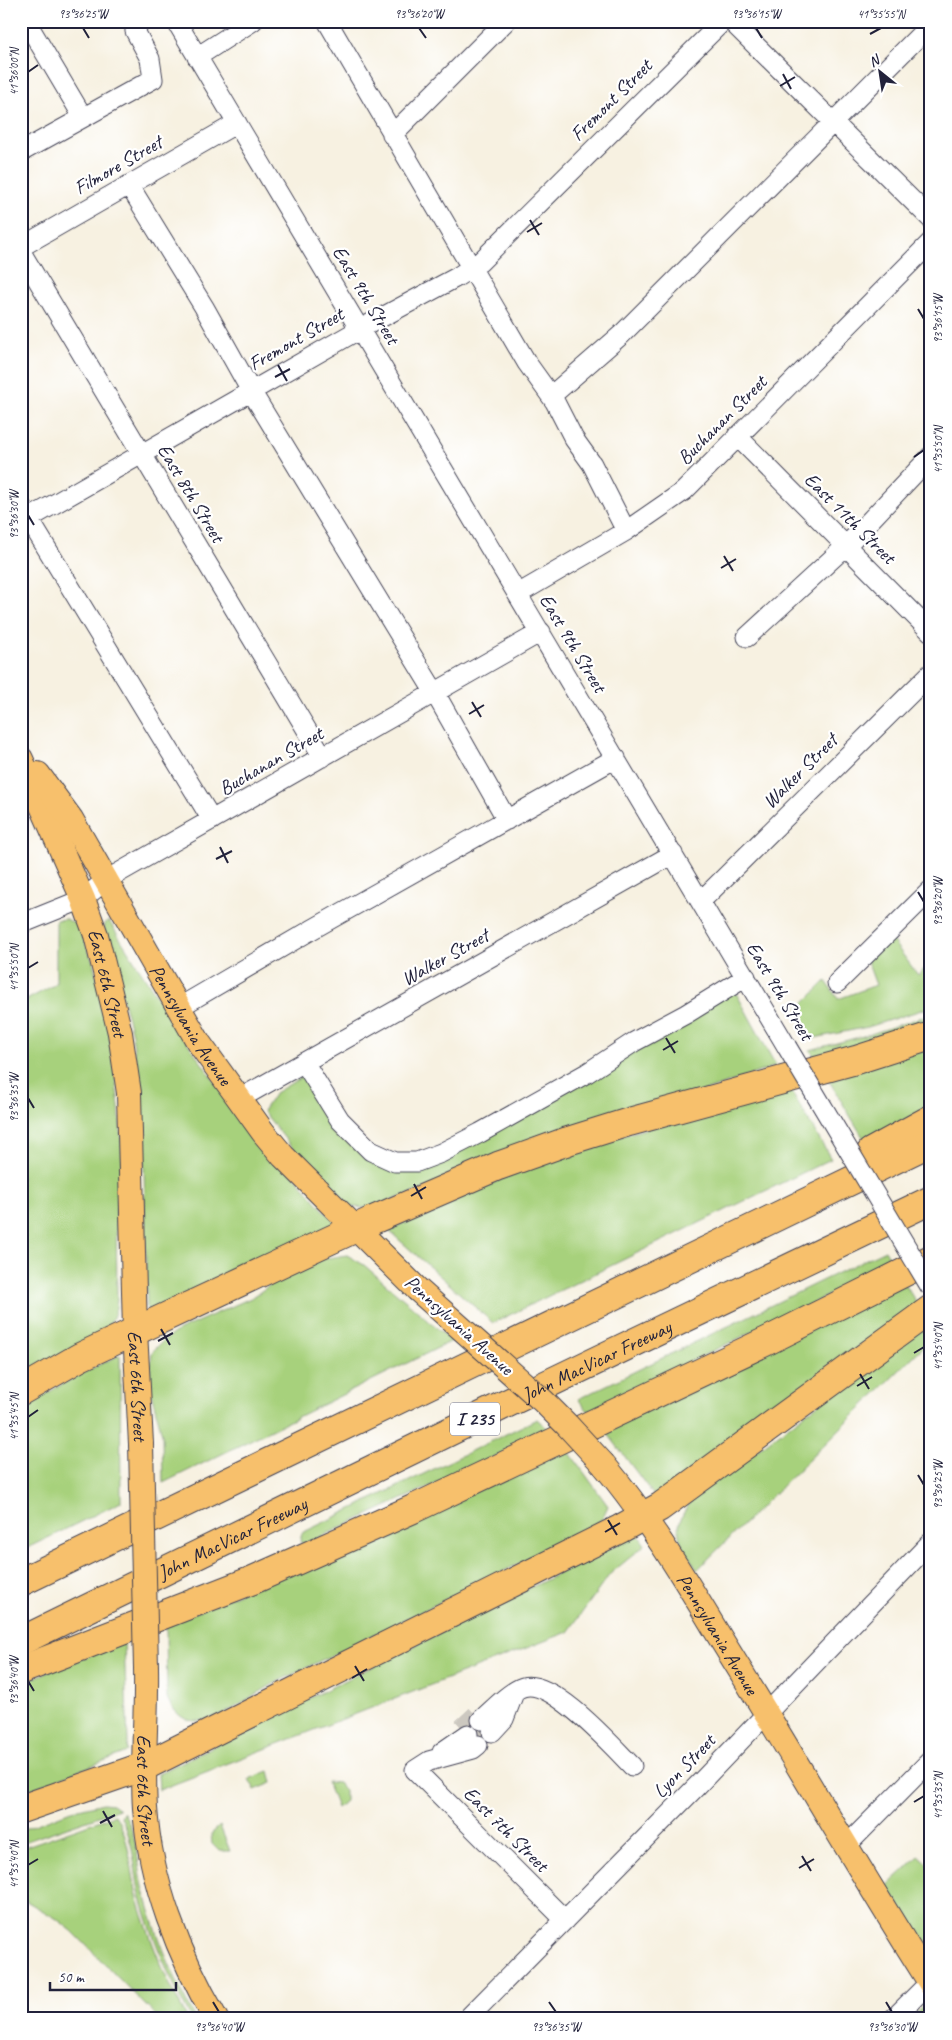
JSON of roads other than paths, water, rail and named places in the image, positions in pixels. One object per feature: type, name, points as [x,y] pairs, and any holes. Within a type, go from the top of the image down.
[{"type":"highway","points":[[21,1391],[80,1357],[355,1228],[440,1190],[568,1140],[856,1060],[931,1036]]},
{"type":"highway","points":[[641,1281],[766,1209],[931,1119]]},
{"type":"highway","name":"I 235","points":[[21,1582],[931,1142]]},
{"type":"highway","name":"John MacVicar Freeway","points":[[21,1641],[508,1403],[931,1200]]},
{"type":"highway","points":[[21,1670],[253,1580],[413,1508],[769,1340],[931,1259]]},
{"type":"highway","points":[[21,1809],[145,1766],[620,1530],[700,1478],[931,1309]]},
{"type":"main road","name":"Pennsylvania Avenue","points":[[21,754],[70,819],[199,1043],[283,1156],[417,1289],[543,1401],[579,1436],[623,1488],[643,1516],[767,1713],[930,1982]]},
{"type":"main road","name":"East 6th Street","points":[[21,759],[83,899],[96,935],[109,984],[129,1093],[135,1331],[141,1444],[146,1668],[146,1812],[154,1866],[160,1889],[186,1960],[216,2019]]},
{"type":"street","points":[[26,21],[83,117]]},
{"type":"street","points":[[21,152],[152,79],[150,59],[135,31],[140,21]]},
{"type":"street","name":"East 9th Street","points":[[176,21],[931,1288]]},
{"type":"street","points":[[197,57],[253,21]]},
{"type":"street","points":[[327,21],[392,135],[527,362],[551,396],[574,439],[592,464],[612,499],[626,531]]},
{"type":"street","points":[[392,135],[506,21]]},
{"type":"street","name":"Fremont Street","points":[[24,516],[141,454],[480,262],[723,21]]},
{"type":"street","points":[[731,21],[931,219],[926,232],[931,242]]},
{"type":"street","points":[[551,396],[621,335],[931,24]]},
{"type":"street","name":"Filmore Street","points":[[21,247],[236,123]]},
{"type":"street","points":[[129,185],[204,307],[251,391],[435,693],[507,820]]},
{"type":"street","name":"Buchanan Street","points":[[518,594],[626,531],[684,491],[931,242]]},
{"type":"street","name":"East 8th Street","points":[[21,252],[323,757]]},
{"type":"street","name":"East 11th Street","points":[[737,436],[931,632]]},
{"type":"street","points":[[747,637],[846,546],[931,456]]},
{"type":"street","points":[[24,516],[212,820]]},
{"type":"street","name":"Buchanan Street","points":[[21,924],[83,899],[106,880],[541,632]]},
{"type":"street","name":"Walker Street","points":[[701,901],[931,673]]},
{"type":"street","points":[[178,1008],[313,929],[616,758]]},
{"type":"street","name":"Walker Street","points":[[239,1099],[673,854]]},
{"type":"street","points":[[837,982],[931,890]]},
{"type":"street","points":[[889,931],[898,939],[931,906]]},
{"type":"street","points":[[304,1062],[340,1120],[371,1151],[395,1162],[416,1162],[441,1153],[480,1133],[587,1073],[634,1042],[686,1014],[746,977]]},
{"type":"street","name":"Lyon Street","points":[[468,2019],[931,1542]]},
{"type":"street","points":[[484,1723],[487,1705],[523,1687],[534,1686],[546,1690],[584,1718],[632,1766]]},
{"type":"street","name":"East 7th Street","points":[[470,1737],[422,1766],[565,1920]]},
{"type":"street","points":[[847,1845],[931,1760]]},
{"type":"street","points":[[893,2019],[930,1982]]},
{"type":"tunnel","points":[[462,1728],[476,1715]]},
{"type":"tunnel","points":[[473,1740],[487,1726]]}]
